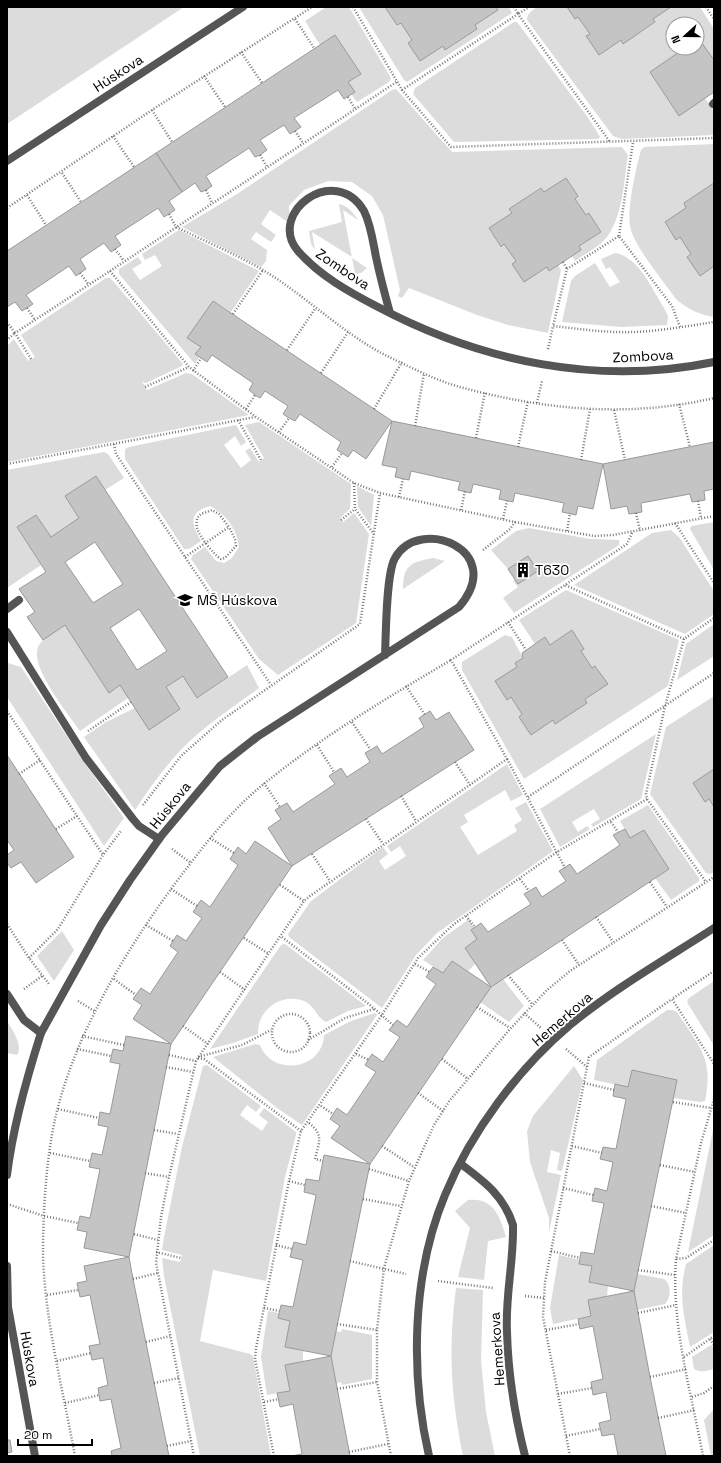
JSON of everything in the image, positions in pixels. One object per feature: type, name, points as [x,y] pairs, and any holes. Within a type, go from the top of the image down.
[{"type":"street","name":"Húskova","points":[[7,160],[243,7]]},
{"type":"street","name":"Zombova","points":[[390,313],[368,221],[359,204],[350,196],[339,192],[320,192],[311,196],[298,207],[292,219],[290,228],[295,247],[309,263],[330,279],[390,313],[456,342],[494,355],[538,364],[580,370],[619,372],[664,370],[714,362]]},
{"type":"street","points":[[385,655],[390,574],[395,557],[411,544],[430,539],[442,539],[462,550],[469,559]]},
{"type":"street","name":"Húskova","points":[[7,1175],[17,1115],[28,1073],[41,1033],[101,925],[159,839],[192,798],[226,761],[256,737],[459,607],[468,596],[474,576],[469,559]]},
{"type":"street","points":[[7,609],[19,600]]},
{"type":"street","points":[[7,632],[74,740],[139,826],[159,839]]},
{"type":"street","name":"Hemerkova","points":[[429,1456],[423,1431],[418,1373],[419,1307],[422,1279],[432,1235],[445,1195],[461,1164],[487,1119],[517,1080],[554,1040],[601,1002],[714,928]]},
{"type":"street","points":[[7,994],[24,1020],[41,1033]]},
{"type":"street","name":"Hemerkova","points":[[461,1164],[490,1186],[508,1210],[513,1225],[514,1238],[508,1290],[507,1332],[512,1385],[525,1456]]},
{"type":"street","name":"Húskova","points":[[7,1266],[8,1307],[35,1456]]},
{"type":"path","points":[[7,208],[62,173],[152,110],[312,7]]},
{"type":"path","points":[[353,7],[402,90],[451,147],[633,142],[714,138]]},
{"type":"path","points":[[514,7],[610,142]]},
{"type":"path","points":[[402,90],[529,7]]},
{"type":"path","points":[[706,7],[714,19]]},
{"type":"path","points":[[295,18],[314,48]]},
{"type":"path","points":[[241,52],[262,83]]},
{"type":"path","points":[[204,76],[225,107]]},
{"type":"path","points":[[7,340],[14,333],[398,81]]},
{"type":"path","points":[[348,96],[355,109]]},
{"type":"path","points":[[152,110],[172,142]]},
{"type":"path","points":[[295,132],[303,144]]},
{"type":"path","points":[[113,136],[134,167]]},
{"type":"path","points":[[633,142],[620,236],[672,306],[680,327]]},
{"type":"path","points":[[260,155],[267,167]]},
{"type":"path","points":[[62,173],[81,202]]},
{"type":"path","points":[[206,190],[212,203]]},
{"type":"path","points":[[27,195],[46,226]]},
{"type":"path","points":[[169,214],[176,227],[263,270],[348,332],[387,356],[459,387],[551,406],[590,410],[614,410],[679,404],[714,398]]},
{"type":"path","points":[[567,269],[620,236]]},
{"type":"path","points":[[116,249],[124,262]]},
{"type":"path","points":[[563,262],[567,269],[553,326],[594,331],[635,332],[714,322]]},
{"type":"path","points":[[233,314],[263,270]]},
{"type":"path","points":[[110,271],[189,367],[256,417],[354,483],[380,493],[515,522],[594,536],[632,532],[714,516]]},
{"type":"path","points":[[80,273],[89,285]]},
{"type":"path","points":[[27,308],[35,320]]},
{"type":"path","points":[[287,350],[315,309]]},
{"type":"path","points":[[7,322],[31,359]]},
{"type":"path","points":[[321,373],[348,332]]},
{"type":"path","points":[[194,371],[201,358]]},
{"type":"path","points":[[374,409],[402,362]]},
{"type":"path","points":[[145,387],[189,367]]},
{"type":"path","points":[[415,426],[424,373]]},
{"type":"path","points":[[476,438],[485,392]]},
{"type":"path","points":[[246,409],[256,395]]},
{"type":"path","points":[[518,447],[528,401]]},
{"type":"path","points":[[679,404],[690,447]]},
{"type":"path","points":[[581,460],[590,410]]},
{"type":"path","points":[[614,410],[625,460]]},
{"type":"path","points":[[7,464],[256,417]]},
{"type":"path","points":[[279,432],[289,418]]},
{"type":"path","points":[[238,420],[262,460]]},
{"type":"path","points":[[114,444],[116,454],[271,685]]},
{"type":"path","points":[[332,468],[342,453]]},
{"type":"path","points":[[399,497],[403,479]]},
{"type":"path","points":[[354,483],[355,509],[374,535]]},
{"type":"path","points":[[461,510],[465,492]]},
{"type":"path","points":[[29,958],[58,929],[103,855],[127,823],[133,819],[181,756],[222,720],[360,624],[380,493]]},
{"type":"path","points":[[503,519],[508,501]]},
{"type":"path","points":[[698,501],[701,518]]},
{"type":"path","points":[[341,520],[355,509]]},
{"type":"path","points":[[212,510],[219,514],[228,527],[235,539],[236,546],[225,558],[218,557],[196,527],[197,518],[201,514],[212,510]]},
{"type":"path","points":[[567,531],[570,513]]},
{"type":"path","points":[[636,513],[640,530]]},
{"type":"path","points":[[469,559],[488,547],[510,529],[515,522]]},
{"type":"path","points":[[675,523],[714,583]]},
{"type":"path","points":[[185,557],[228,527]]},
{"type":"path","points":[[75,1456],[57,1361],[43,1256],[44,1216],[50,1153],[58,1109],[82,1036],[146,924],[210,838],[230,815],[264,783],[317,745],[406,686],[451,660],[627,544],[632,532]]},
{"type":"path","points":[[565,585],[684,639]]},
{"type":"path","points":[[706,882],[647,799],[646,794],[665,706],[684,639],[714,618]]},
{"type":"path","points":[[508,622],[526,650]]},
{"type":"path","points":[[451,660],[507,758],[558,852],[565,868]]},
{"type":"path","points":[[528,797],[714,673]]},
{"type":"path","points":[[406,686],[425,715]]},
{"type":"path","points":[[74,740],[131,702]]},
{"type":"path","points":[[7,711],[103,855]]},
{"type":"path","points":[[352,722],[370,749]]},
{"type":"path","points":[[317,745],[334,772]]},
{"type":"path","points":[[194,1456],[158,1273],[156,1252],[168,1177],[196,1061],[282,937],[304,901],[330,881],[507,758]]},
{"type":"path","points":[[19,774],[40,760]]},
{"type":"path","points":[[455,762],[470,785]]},
{"type":"path","points":[[264,783],[280,807]]},
{"type":"path","points":[[401,796],[416,821]]},
{"type":"path","points":[[274,1456],[256,1359],[257,1339],[289,1181],[302,1132],[356,1054],[415,964],[431,944],[466,916],[558,852],[611,822],[647,799]]},
{"type":"path","points":[[56,829],[76,816]]},
{"type":"path","points":[[366,819],[383,844]]},
{"type":"path","points":[[611,822],[618,832]]},
{"type":"path","points":[[210,838],[234,853]]},
{"type":"path","points":[[159,839],[191,863]]},
{"type":"path","points":[[312,854],[330,881]]},
{"type":"path","points":[[520,879],[529,891]]},
{"type":"path","points":[[650,882],[667,907]]},
{"type":"path","points":[[280,885],[304,901]]},
{"type":"path","points":[[171,889],[197,906]]},
{"type":"path","points":[[466,916],[475,927]]},
{"type":"path","points":[[596,917],[613,942]]},
{"type":"path","points":[[7,924],[47,983],[96,1012]]},
{"type":"path","points":[[146,924],[173,942]]},
{"type":"path","points":[[282,937],[374,1008],[393,1025]]},
{"type":"path","points":[[244,938],[270,954]]},
{"type":"path","points":[[562,940],[580,965]]},
{"type":"path","points":[[415,964],[430,972]]},
{"type":"path","points":[[570,1456],[543,1317],[544,1298],[551,1251],[589,1057],[714,971]]},
{"type":"path","points":[[220,972],[245,990]]},
{"type":"path","points":[[508,975],[532,1004]]},
{"type":"path","points":[[114,979],[136,995]]},
{"type":"path","points":[[672,999],[714,1064]]},
{"type":"path","points":[[477,1007],[510,1029]]},
{"type":"path","points":[[308,1041],[309,1028],[306,1022],[296,1014],[283,1015],[273,1024],[271,1030],[272,1036],[277,1047],[288,1052],[300,1050],[308,1041],[345,1018],[374,1008]]},
{"type":"path","points":[[184,1026],[208,1044]]},
{"type":"path","points":[[198,1058],[242,1045],[271,1030]]},
{"type":"path","points":[[82,1036],[124,1045]]},
{"type":"path","points":[[77,1049],[111,1056]]},
{"type":"path","points":[[356,1054],[369,1060]]},
{"type":"path","points":[[169,1055],[196,1061]]},
{"type":"path","points":[[198,1058],[204,1059],[302,1132]]},
{"type":"path","points":[[442,1058],[468,1079]]},
{"type":"path","points":[[166,1067],[193,1072]]},
{"type":"path","points":[[584,1083],[614,1090]]},
{"type":"path","points":[[418,1093],[443,1111]]},
{"type":"path","points":[[704,1456],[684,1356],[676,1305],[675,1275],[676,1259],[695,1172],[714,1099]]},
{"type":"path","points":[[673,1102],[711,1108]]},
{"type":"path","points":[[321,1106],[334,1114]]},
{"type":"path","points":[[58,1109],[99,1118]]},
{"type":"path","points":[[309,1123],[317,1129],[320,1137],[315,1159],[323,1161]]},
{"type":"path","points":[[154,1130],[178,1134]]},
{"type":"path","points":[[382,1146],[414,1167]]},
{"type":"path","points":[[572,1146],[602,1153]]},
{"type":"path","points":[[50,1153],[90,1161]]},
{"type":"path","points":[[660,1165],[695,1172]]},
{"type":"path","points":[[369,1169],[409,1181]]},
{"type":"path","points":[[145,1173],[168,1177]]},
{"type":"path","points":[[289,1181],[305,1185]]},
{"type":"path","points":[[564,1188],[593,1195]]},
{"type":"path","points":[[363,1199],[401,1206]]},
{"type":"path","points":[[7,1204],[44,1216],[78,1223]]},
{"type":"path","points":[[651,1206],[686,1213]]},
{"type":"path","points":[[134,1234],[158,1240]]},
{"type":"path","points":[[676,1259],[686,1258],[714,1240]]},
{"type":"path","points":[[276,1245],[292,1249]]},
{"type":"path","points":[[551,1251],[580,1258]]},
{"type":"path","points":[[156,1252],[181,1258]]},
{"type":"path","points":[[350,1261],[422,1279],[508,1290],[524,1296],[544,1298]]},
{"type":"path","points":[[638,1270],[675,1275]]},
{"type":"path","points":[[133,1280],[158,1273]]},
{"type":"path","points":[[47,1295],[78,1290]]},
{"type":"path","points":[[638,1313],[676,1305]]},
{"type":"path","points":[[264,1308],[279,1311]]},
{"type":"path","points":[[337,1324],[377,1330]]},
{"type":"path","points":[[546,1330],[579,1324]]},
{"type":"path","points":[[146,1342],[170,1336]]},
{"type":"path","points":[[684,1356],[714,1336]]},
{"type":"path","points":[[710,1339],[714,1345]]},
{"type":"path","points":[[57,1361],[91,1353]]},
{"type":"path","points":[[650,1377],[687,1369]]},
{"type":"path","points":[[154,1383],[179,1378]]},
{"type":"path","points":[[337,1389],[378,1382]]},
{"type":"path","points":[[692,1397],[704,1393],[714,1386]]},
{"type":"path","points":[[558,1394],[592,1388]]},
{"type":"path","points":[[65,1403],[100,1395]]},
{"type":"path","points":[[264,1402],[279,1399]]},
{"type":"path","points":[[658,1418],[695,1410]]},
{"type":"path","points":[[566,1436],[600,1429]]},
{"type":"path","points":[[167,1446],[191,1441]]},
{"type":"path","points":[[349,1452],[388,1444]]},
{"type":"shaded area","points":[[7,7],[184,7],[7,124]]},
{"type":"shaded area","points":[[326,7],[349,7],[391,78],[389,82],[357,102],[351,94],[348,82],[361,74],[335,35],[320,45],[305,21]]},
{"type":"shaded area","points":[[359,7],[385,7],[397,25],[401,23],[412,40],[408,43],[420,61],[443,46],[446,50],[477,29],[475,25],[498,10],[496,7],[509,7],[512,13],[407,82],[404,80]]},
{"type":"shaded area","points":[[537,7],[567,7],[575,19],[578,17],[590,34],[586,37],[599,54],[621,40],[624,43],[655,23],[653,19],[671,7],[700,7],[714,29],[714,60],[705,47],[705,16],[665,16],[665,56],[673,56],[650,72],[679,116],[705,98],[714,111],[714,135],[621,139],[613,136],[527,20],[532,11]]},
{"type":"shaded area","points":[[514,22],[517,22],[589,119],[600,137],[598,139],[454,142],[413,94],[415,88]]},
{"type":"shaded area","points":[[396,89],[452,152],[622,147],[628,155],[620,208],[612,228],[607,237],[600,244],[575,261],[572,256],[579,246],[601,232],[590,213],[586,215],[575,199],[578,196],[566,178],[544,192],[540,188],[509,209],[512,213],[489,228],[500,247],[504,244],[516,261],[512,264],[524,282],[547,267],[549,271],[558,265],[561,270],[548,333],[508,325],[477,315],[409,288],[402,298],[398,296],[400,290],[383,215],[372,196],[352,182],[328,181],[304,190],[289,206],[289,217],[286,221],[270,210],[261,224],[276,235],[271,242],[256,232],[251,239],[267,250],[266,261],[261,267],[182,227],[237,194],[392,90]]},
{"type":"shaded area","points":[[714,144],[714,183],[684,203],[686,208],[665,223],[676,240],[680,237],[691,254],[687,257],[700,275],[714,266],[714,317],[694,311],[676,299],[637,243],[632,234],[629,218],[635,177],[641,150],[644,147]]},
{"type":"shaded area","points":[[339,204],[350,210],[358,220],[343,210],[352,257],[312,232],[315,250],[311,244],[309,231],[342,222]]},
{"type":"shaded area","points":[[179,230],[259,271],[231,312],[213,301],[188,338],[201,347],[196,354],[199,357],[195,364],[119,274],[119,269],[138,257],[142,263],[132,269],[140,280],[162,266],[155,255],[145,260],[142,254]]},
{"type":"shaded area","points":[[615,253],[624,256],[631,261],[644,275],[668,316],[667,325],[621,327],[562,322],[571,281],[575,276],[595,263],[610,287],[620,282],[610,267],[606,269],[601,259]]},
{"type":"shaded area","points":[[352,258],[367,268],[361,273],[355,274]]},
{"type":"shaded area","points":[[106,278],[110,278],[114,282],[183,364],[182,366],[146,383],[142,382],[147,390],[186,373],[192,374],[249,415],[7,462],[7,346],[14,339],[28,361],[35,357],[21,335]]},
{"type":"shaded area","points":[[259,422],[351,484],[350,509],[340,518],[343,522],[354,513],[369,534],[356,623],[278,675],[259,659],[191,559],[193,555],[205,547],[216,561],[224,563],[232,558],[239,547],[236,534],[230,523],[216,509],[210,506],[203,509],[195,515],[194,519],[195,529],[201,541],[189,549],[184,549],[125,459],[125,449],[129,447],[236,425],[246,442],[241,446],[235,436],[224,445],[241,468],[251,460],[245,451],[250,448],[259,462],[264,458],[245,425]]},
{"type":"shaded area","points":[[104,452],[108,454],[124,478],[105,490],[96,476],[65,496],[79,518],[51,537],[36,515],[17,527],[41,565],[7,588],[7,470]]},
{"type":"shaded area","points":[[357,486],[374,495],[371,526],[358,507]]},
{"type":"shaded area","points":[[714,522],[714,570],[690,529],[691,526]]},
{"type":"shaded area","points":[[529,528],[590,539],[619,540],[619,545],[514,613],[503,598],[518,587],[513,581],[515,579],[518,584],[538,571],[528,557],[508,569],[491,550],[516,531]]},
{"type":"shaded area","points":[[671,530],[679,537],[714,591],[714,614],[685,634],[574,585],[652,533]]},
{"type":"shaded area","points":[[433,558],[445,561],[403,589],[404,575],[409,566],[419,561]]},
{"type":"shaded area","points":[[566,590],[679,640],[668,686],[524,779],[462,670],[462,662],[505,635],[512,637],[523,658],[515,663],[517,667],[507,700],[511,697],[522,714],[519,717],[531,735],[553,720],[555,724],[587,703],[585,699],[608,684],[596,666],[592,668],[581,651],[584,648],[572,630],[550,645],[545,637],[535,644],[519,620]]},
{"type":"shaded area","points":[[714,624],[714,656],[677,680],[686,644]]},
{"type":"shaded area","points":[[65,625],[109,692],[120,685],[128,698],[80,731],[59,702],[45,678],[37,656],[40,643],[50,634]]},
{"type":"shaded area","points":[[7,660],[8,663],[21,667],[86,765],[124,818],[104,846],[7,697]]},
{"type":"shaded area","points":[[247,665],[259,688],[215,720],[191,740],[165,768],[135,810],[84,737],[106,722],[135,708],[149,729],[180,709],[166,687],[183,676],[198,698]]},
{"type":"shaded area","points":[[714,696],[714,769],[693,783],[705,801],[709,799],[714,807],[714,872],[710,874],[706,873],[650,794],[666,727]]},
{"type":"shaded area","points":[[656,734],[641,799],[593,827],[591,824],[600,819],[594,809],[572,822],[578,832],[587,826],[590,829],[560,847],[540,809]]},
{"type":"shaded area","points":[[507,764],[523,795],[511,801],[505,790],[464,815],[468,822],[460,827],[478,855],[517,831],[514,825],[522,820],[515,808],[526,802],[553,851],[437,933],[416,955],[382,1008],[289,937],[288,934],[311,901],[383,847],[388,854],[379,861],[385,870],[406,856],[400,846],[391,852],[387,846]]},
{"type":"shaded area","points":[[648,805],[699,878],[699,881],[671,900],[655,878],[669,869],[644,830],[630,838],[620,821]]},
{"type":"shaded area","points":[[469,919],[474,928],[471,930],[477,939],[465,948],[475,964],[468,971],[452,961],[443,973],[423,960],[443,938]]},
{"type":"shaded area","points":[[62,931],[74,950],[54,981],[37,956]]},
{"type":"shaded area","points":[[285,944],[366,1006],[348,1011],[326,1022],[320,1018],[308,1003],[304,1001],[287,999],[279,1001],[272,1005],[262,1017],[258,1034],[210,1049],[281,945]]},
{"type":"shaded area","points":[[503,979],[524,1006],[509,1022],[480,1002],[491,987]]},
{"type":"shaded area","points":[[714,981],[714,1046],[687,1002],[689,998]]},
{"type":"shaded area","points":[[667,1010],[677,1012],[703,1053],[708,1073],[705,1101],[701,1102],[673,1098],[677,1080],[632,1070],[628,1087],[594,1080],[597,1060]]},
{"type":"shaded area","points":[[375,1013],[377,1015],[302,1125],[277,1108],[213,1057],[255,1044],[260,1045],[266,1055],[275,1062],[285,1065],[296,1065],[306,1062],[315,1056],[321,1047],[324,1035],[351,1021]]},
{"type":"shaded area","points":[[7,1021],[18,1043],[19,1052],[17,1055],[7,1053]]},
{"type":"shaded area","points":[[207,1065],[261,1106],[256,1112],[247,1105],[240,1115],[262,1131],[268,1122],[259,1115],[264,1108],[296,1132],[285,1177],[266,1281],[213,1270],[200,1341],[253,1356],[271,1456],[200,1456],[164,1276],[162,1258],[180,1262],[182,1255],[162,1250],[182,1147],[203,1066]]},
{"type":"shaded area","points":[[574,1066],[583,1080],[562,1171],[557,1170],[560,1153],[551,1150],[547,1172],[561,1175],[549,1232],[549,1218],[530,1162],[527,1131],[533,1116]]},
{"type":"shaded area","points":[[714,1128],[714,1235],[688,1252],[713,1130]]},
{"type":"shaded area","points":[[468,1200],[477,1200],[489,1205],[498,1215],[506,1237],[488,1241],[484,1280],[458,1277],[470,1228],[455,1211]]},
{"type":"shaded area","points":[[714,1245],[714,1332],[690,1347],[682,1296],[682,1286],[686,1264]]},
{"type":"shaded area","points":[[559,1255],[580,1260],[579,1264],[592,1266],[589,1282],[608,1286],[607,1296],[588,1300],[591,1316],[553,1324],[550,1308]]},
{"type":"shaded area","points":[[637,1274],[664,1279],[667,1282],[670,1291],[665,1304],[637,1310],[634,1291]]},
{"type":"shaded area","points":[[456,1288],[483,1290],[481,1360],[486,1412],[495,1456],[463,1456],[453,1393],[452,1373],[452,1332]]},
{"type":"shaded area","points":[[268,1311],[279,1313],[278,1318],[290,1321],[285,1347],[303,1351],[303,1361],[285,1365],[290,1391],[267,1395],[261,1357]]},
{"type":"shaded area","points":[[342,1329],[372,1335],[372,1379],[342,1385],[341,1382],[336,1384],[331,1356],[336,1331],[341,1332]]},
{"type":"shaded area","points":[[711,1345],[714,1349],[714,1369],[702,1371],[694,1369],[692,1357]]},
{"type":"shaded area","points":[[714,1409],[714,1456],[711,1456],[704,1420]]},
{"type":"building","points":[[385,7],[496,7],[498,10],[475,25],[477,29],[445,50],[443,46],[420,61],[408,43],[412,40],[401,23],[397,25]]},
{"type":"building","points":[[567,7],[671,7],[653,19],[655,22],[623,44],[621,40],[599,55],[586,36],[590,34],[578,17],[575,19]]},
{"type":"building","points":[[335,35],[361,74],[348,82],[355,92],[344,99],[338,90],[294,118],[301,127],[295,131],[290,134],[284,125],[260,140],[267,150],[255,157],[249,148],[206,176],[212,186],[206,190],[201,192],[195,183],[182,192],[156,153]]},
{"type":"building","points":[[705,47],[714,60],[714,92],[679,116],[650,72],[673,56],[705,56]]},
{"type":"building","points":[[156,153],[182,192],[169,201],[175,210],[164,217],[158,208],[115,236],[121,245],[111,252],[104,243],[80,259],[86,269],[76,276],[69,266],[26,295],[33,304],[22,311],[15,302],[7,307],[7,251]]},
{"type":"building","points":[[566,178],[578,196],[575,199],[586,215],[589,213],[601,232],[579,246],[581,250],[563,262],[549,271],[547,267],[524,282],[512,264],[516,261],[504,244],[501,247],[489,228],[512,213],[509,209],[541,188],[544,192]]},
{"type":"building","points":[[714,183],[714,266],[700,276],[687,257],[691,254],[680,237],[676,240],[665,222],[686,208],[684,203]]},
{"type":"building","points":[[213,301],[392,421],[366,459],[353,450],[348,457],[337,450],[341,442],[300,414],[295,421],[283,414],[288,406],[265,391],[260,398],[255,395],[249,390],[253,383],[212,355],[207,362],[195,354],[201,347],[187,338]]},
{"type":"building","points":[[392,421],[603,464],[593,509],[578,506],[576,515],[562,512],[564,503],[515,493],[513,502],[499,499],[501,490],[473,484],[471,493],[458,490],[460,482],[411,471],[409,480],[395,477],[397,468],[382,465]]},
{"type":"building","points":[[714,442],[714,489],[704,491],[705,500],[692,502],[690,494],[641,503],[642,512],[629,514],[627,506],[611,509],[603,464]]},
{"type":"building","points":[[96,476],[228,677],[197,698],[183,676],[166,687],[180,709],[149,730],[120,685],[109,693],[65,625],[43,640],[27,617],[35,612],[19,589],[46,572],[17,527],[36,515],[51,537],[79,518],[65,496]],"holes":[[[95,542],[123,584],[93,603],[65,562]],[[139,609],[167,651],[137,670],[110,628]]]},
{"type":"building","name":"T630","points":[[528,556],[538,571],[518,584],[508,569]]},
{"type":"building","points":[[572,630],[584,649],[581,651],[592,668],[595,666],[608,684],[585,699],[587,703],[555,724],[553,720],[531,735],[519,717],[522,714],[511,697],[507,700],[495,681],[517,667],[515,663],[523,658],[522,653],[545,637],[550,645]]},
{"type":"building","points":[[430,711],[436,720],[449,712],[474,750],[292,866],[268,828],[281,819],[275,810],[287,803],[293,812],[335,784],[329,776],[341,768],[347,777],[370,762],[365,753],[377,746],[382,754],[424,727],[419,718]]},
{"type":"building","points":[[7,755],[74,857],[36,883],[21,862],[11,868],[7,863],[7,855],[14,850],[7,840]]},
{"type":"building","points":[[714,769],[714,807],[709,799],[705,802],[693,783]]},
{"type":"building","points":[[625,829],[630,838],[644,830],[669,869],[491,987],[465,948],[477,939],[471,930],[481,923],[488,932],[531,904],[524,894],[536,887],[542,897],[566,881],[559,871],[570,864],[577,874],[620,845],[613,835]]},
{"type":"building","points":[[255,841],[292,866],[171,1044],[133,1019],[142,1005],[133,999],[141,988],[150,994],[178,952],[170,946],[177,935],[186,941],[202,918],[193,912],[201,900],[210,907],[238,865],[230,859],[238,847],[246,854]]},
{"type":"building","points":[[452,961],[491,987],[370,1164],[331,1138],[340,1126],[330,1119],[337,1108],[347,1115],[376,1072],[365,1065],[372,1054],[383,1062],[400,1037],[389,1030],[397,1020],[407,1027],[436,984],[426,977],[433,967],[443,973]]},
{"type":"building","points":[[126,1036],[171,1044],[129,1257],[84,1248],[87,1232],[77,1230],[80,1216],[90,1218],[100,1169],[89,1167],[92,1153],[102,1155],[108,1127],[98,1125],[100,1112],[110,1114],[120,1064],[110,1062],[113,1049],[123,1051]]},
{"type":"building","points":[[632,1070],[677,1080],[634,1291],[589,1282],[592,1266],[579,1264],[581,1252],[594,1254],[604,1203],[592,1201],[595,1188],[607,1191],[613,1162],[600,1159],[603,1147],[616,1149],[626,1099],[613,1096],[615,1084],[628,1087]]},
{"type":"building","points":[[324,1155],[370,1164],[331,1356],[285,1347],[290,1321],[278,1318],[281,1305],[293,1307],[303,1260],[290,1257],[294,1242],[306,1245],[316,1195],[304,1192],[306,1179],[319,1181]]},
{"type":"building","points":[[129,1257],[169,1456],[112,1456],[111,1451],[121,1448],[111,1399],[100,1401],[98,1388],[108,1385],[103,1358],[92,1360],[89,1346],[100,1344],[90,1295],[80,1297],[77,1283],[87,1281],[84,1266]]},
{"type":"building","points":[[634,1291],[666,1456],[618,1456],[614,1434],[602,1436],[599,1423],[611,1420],[606,1392],[593,1395],[591,1382],[603,1379],[593,1326],[580,1329],[578,1319],[591,1316],[588,1300]]},
{"type":"building","points":[[331,1356],[350,1456],[291,1456],[302,1454],[293,1404],[280,1407],[277,1393],[290,1391],[285,1365]]},
{"type":"building","points":[[7,1440],[10,1440],[12,1452],[7,1453]]},
{"type":"place","name":"T630","points":[[523,570]]},
{"type":"place","name":"MŠ Húskova","points":[[185,600]]}]
